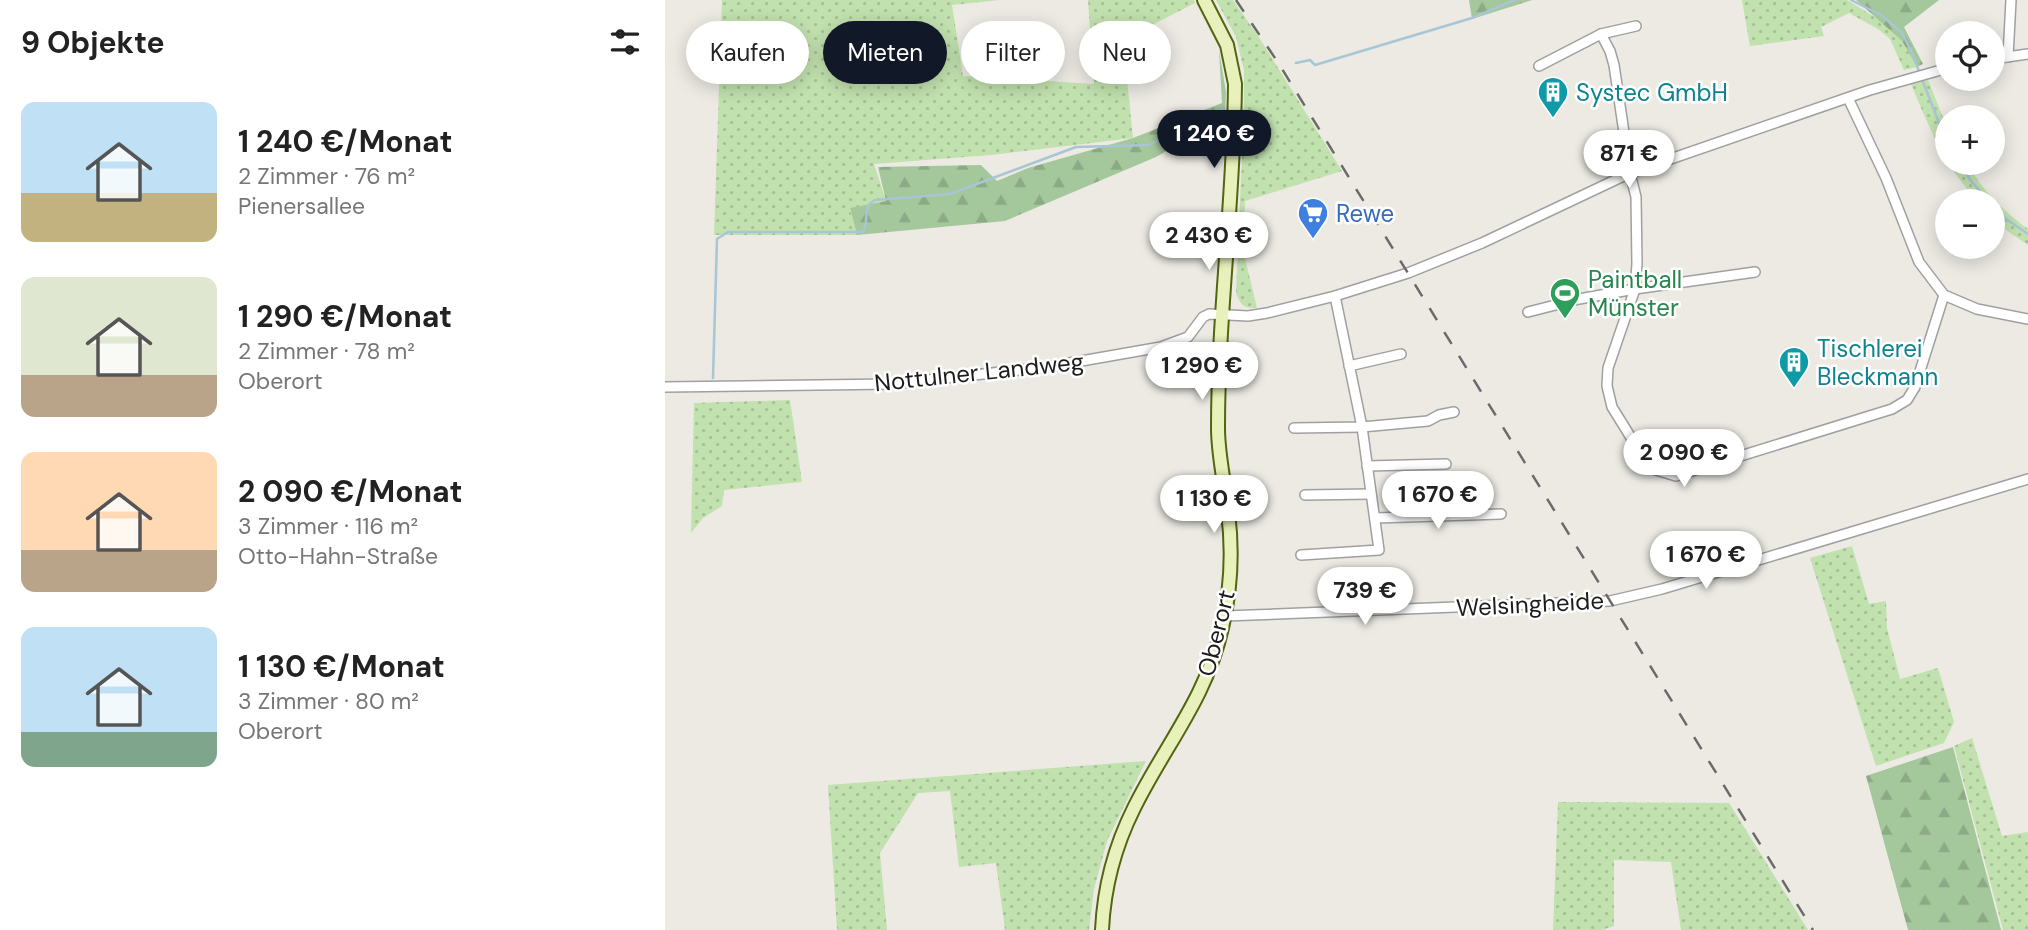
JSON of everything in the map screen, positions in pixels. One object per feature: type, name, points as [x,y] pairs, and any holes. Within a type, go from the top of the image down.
[{"type":"main road","name":"Oberort","points":[[1102,930],[1111,870],[1123,831],[1196,701],[1215,654],[1225,616],[1231,550],[1218,430],[1235,84],[1227,45],[1204,0]]},
{"type":"street","points":[[2008,57],[2011,0]]},
{"type":"street","points":[[1539,66],[1601,34],[1636,26]]},
{"type":"street","points":[[1601,34],[1614,65],[1636,197],[1637,220],[1635,289],[1608,368],[1607,386],[1612,407],[1643,457],[1655,470],[1676,476],[1892,409],[1907,400],[1915,387],[1944,295]]},
{"type":"street","points":[[2005,57],[2028,54]]},
{"type":"street","name":"Nottulner Landweg","points":[[665,387],[891,384],[1047,367],[1144,351],[1188,337],[1203,317],[1209,314],[1248,316],[1267,313],[1335,296],[1443,260],[1630,173],[1913,76],[1935,71]]},
{"type":"street","points":[[1848,98],[1886,178],[1919,262],[1944,295],[1977,309],[2028,319]]},
{"type":"street","points":[[1528,312],[1635,289],[1755,272]]},
{"type":"street","points":[[1301,555],[1379,550],[1362,427],[1335,296]]},
{"type":"street","points":[[1349,366],[1401,354]]},
{"type":"street","points":[[1294,428],[1362,427],[1429,421],[1454,411]]},
{"type":"street","points":[[1367,466],[1446,464]]},
{"type":"street","name":"Welsingheide","points":[[1225,616],[1610,601],[1662,589],[2028,479]]},
{"type":"street","points":[[1305,495],[1371,495]]},
{"type":"street","points":[[1374,518],[1501,514]]},
{"type":"green space","points":[[722,0],[1000,0],[952,5],[961,63],[961,84],[1127,84],[1133,138],[991,155],[874,164],[886,201],[850,209],[857,235],[714,235],[719,84],[809,84],[809,21],[721,21]]},
{"type":"green space","points":[[1088,0],[1194,0],[1195,3],[1160,21],[1090,21]]},
{"type":"green space","points":[[1216,0],[1233,0],[1342,171],[1245,201],[1243,250],[1257,308],[1243,305],[1236,293],[1244,70],[1236,37]]},
{"type":"green space","points":[[1469,0],[1532,0],[1472,19]]},
{"type":"green space","points":[[1742,0],[1847,0],[1878,19],[1902,41],[1917,67],[1904,70],[1890,39],[1849,13],[1821,27],[1824,36],[1750,46]]},
{"type":"green space","points":[[1856,0],[1939,0],[1904,27],[1923,64],[1917,67],[1902,41]]},
{"type":"green space","points":[[1219,50],[1226,92],[1225,117],[1156,157],[1005,221],[857,235],[850,208],[886,201],[878,167],[981,165],[997,181],[1028,168],[1133,138],[1222,103]]},
{"type":"green space","points":[[1928,80],[1938,105],[1935,105],[1935,138],[1931,131],[1911,84]]},
{"type":"green space","points":[[1957,175],[1975,175],[1986,189],[1967,189]]},
{"type":"green space","points":[[2005,210],[2028,229],[2028,245],[2005,229]]},
{"type":"green space","points":[[790,400],[802,482],[724,490],[722,506],[703,518],[691,533],[694,403]]},
{"type":"green space","points":[[1852,546],[1869,604],[1886,601],[1887,628],[1900,679],[1938,668],[1954,722],[1944,743],[1876,766],[1810,558]]},
{"type":"green space","points":[[1972,738],[2002,836],[2028,832],[2028,930],[2003,930],[1954,746]]},
{"type":"green space","points":[[1953,747],[2001,930],[1908,930],[1866,776]]},
{"type":"green space","points":[[1146,761],[1107,841],[1094,889],[1089,930],[1005,930],[996,863],[959,867],[950,791],[918,793],[880,853],[887,930],[837,930],[828,785]]},
{"type":"green space","points":[[1558,802],[1729,803],[1808,930],[1681,930],[1671,862],[1614,860],[1614,926],[1602,930],[1553,930]]},
{"type":"waterway","points":[[1296,63],[1310,60],[1315,65],[1472,18],[1515,0]]},
{"type":"waterway","points":[[1851,0],[1881,15],[1901,32],[1935,112]]},
{"type":"waterway","points":[[713,378],[717,239],[728,232],[863,232],[868,206],[875,200],[950,194],[1076,147],[1149,145],[1222,109]]},
{"type":"waterway","points":[[1967,175],[1978,189]]},
{"type":"waterway","points":[[2005,218],[2028,234]]},
{"type":"railway","points":[[1236,0],[1279,64],[1813,930]]},
{"type":"place","name":"Systec GmbH","points":[[1553,119]]},
{"type":"place","name":"Rewe","points":[[1313,240]]},
{"type":"place","name":"Paintball Münster","points":[[1565,320]]},
{"type":"place","name":"Tischlerei Bleckmann","points":[[1794,389]]}]
